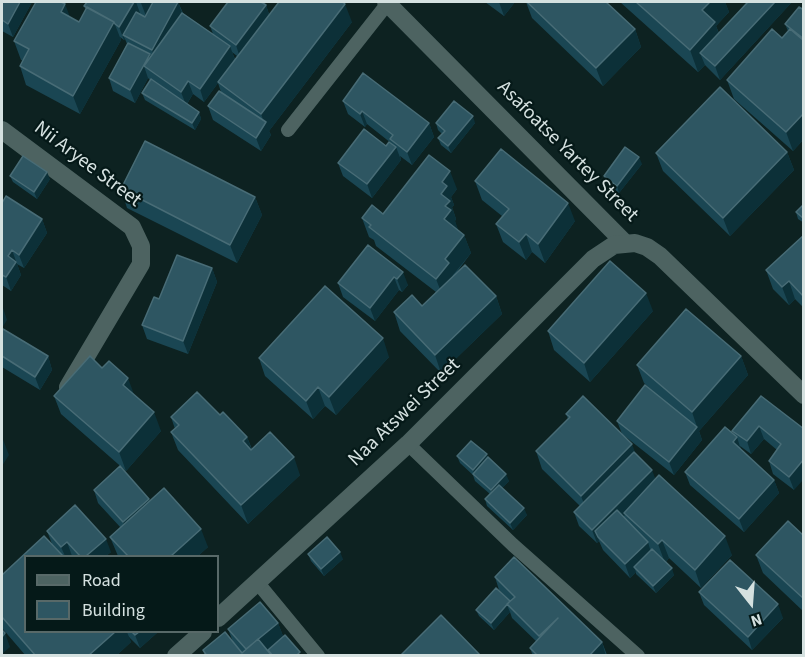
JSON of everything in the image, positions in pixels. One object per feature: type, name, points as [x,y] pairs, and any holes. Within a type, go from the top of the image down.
[{"type":"street","name":"Asafoatse Yartey Street","points":[[387,2],[624,242],[647,247],[660,256],[804,395]]},
{"type":"street","name":"Nii Aryee Street","points":[[2,130],[132,227],[141,246],[141,264],[62,399]]},
{"type":"street","name":"Naa Atswei Street","points":[[219,617],[408,444],[593,259],[603,251],[624,242]]},
{"type":"street","points":[[176,656],[201,633]]},
{"type":"lane","points":[[288,130],[387,2]]},
{"type":"lane","points":[[408,444],[513,545],[638,656]]},
{"type":"lane","points":[[257,582],[318,656]]},
{"type":"building","points":[[2,2],[20,2],[8,24],[2,20]]},
{"type":"building","points":[[36,2],[61,2],[65,4],[61,12],[79,22],[87,7],[114,22],[73,96],[20,66],[29,49],[14,41]]},
{"type":"building","points":[[87,2],[134,2],[119,27],[84,6]]},
{"type":"building","points":[[153,2],[178,2],[152,50],[123,35],[136,12],[145,17]]},
{"type":"building","points":[[228,2],[261,2],[266,5],[236,45],[210,26]]},
{"type":"building","points":[[279,2],[342,2],[345,4],[261,114],[218,82]]},
{"type":"building","points":[[527,2],[606,2],[635,29],[596,68]]},
{"type":"building","points":[[636,2],[710,2],[702,10],[715,22],[690,50]]},
{"type":"building","points":[[748,2],[775,2],[715,66],[700,53]]},
{"type":"building","points":[[799,7],[804,10],[804,39],[785,24]]},
{"type":"building","points":[[182,13],[230,46],[200,89],[188,81],[181,92],[144,66]]},
{"type":"building","points":[[772,29],[782,38],[790,29],[804,41],[804,113],[786,132],[727,80]]},
{"type":"building","points":[[128,43],[150,54],[130,90],[109,78]]},
{"type":"building","points":[[363,73],[429,123],[407,152],[390,139],[393,135],[362,111],[360,114],[343,101]]},
{"type":"building","points":[[151,79],[199,112],[192,123],[142,93]]},
{"type":"building","points":[[720,87],[787,152],[723,218],[656,153]]},
{"type":"building","points":[[219,91],[266,122],[256,138],[208,106]]},
{"type":"building","points":[[454,101],[473,116],[448,146],[438,138],[445,131],[436,123]]},
{"type":"building","points":[[364,129],[386,146],[389,142],[396,147],[367,184],[338,163]]},
{"type":"building","points":[[145,141],[255,197],[230,245],[121,189]]},
{"type":"building","points":[[625,147],[639,157],[617,186],[604,176]]},
{"type":"building","points":[[501,149],[568,203],[538,244],[526,234],[519,242],[496,224],[509,209],[475,181]]},
{"type":"building","points":[[429,155],[450,171],[442,182],[447,186],[441,194],[450,201],[445,206],[451,210],[444,219],[464,235],[445,259],[449,263],[436,279],[369,227],[371,225],[362,218],[372,205],[383,214]]},
{"type":"building","points":[[23,156],[47,172],[34,192],[10,176]]},
{"type":"building","points":[[6,196],[42,219],[19,255],[12,250],[8,256],[16,262],[6,277],[2,275],[2,203]]},
{"type":"building","points":[[804,204],[804,219],[796,212]]},
{"type":"building","points":[[804,235],[804,297],[789,281],[782,287],[766,270]]},
{"type":"building","points":[[368,245],[403,272],[397,279],[394,277],[370,308],[338,283]]},
{"type":"building","points":[[177,255],[212,268],[183,341],[142,325],[154,297],[159,299]]},
{"type":"building","points":[[610,261],[646,293],[584,363],[548,331]]},
{"type":"building","points":[[465,265],[496,296],[435,355],[394,312],[412,295],[422,306]]},
{"type":"building","points":[[325,286],[383,338],[329,397],[318,387],[306,401],[259,358]]},
{"type":"building","points":[[686,309],[741,356],[692,412],[637,365]]},
{"type":"building","points":[[3,329],[48,356],[35,377],[2,356]]},
{"type":"building","points":[[90,356],[102,368],[109,361],[128,378],[123,385],[154,412],[119,452],[54,396]]},
{"type":"building","points":[[645,385],[697,427],[669,462],[617,421]]},
{"type":"building","points":[[197,392],[220,415],[223,412],[247,437],[243,441],[251,450],[270,432],[294,457],[241,505],[171,432],[179,425],[171,417]]},
{"type":"building","points":[[583,396],[632,444],[581,496],[536,451],[570,417],[566,414]]},
{"type":"building","points":[[761,396],[804,429],[804,459],[789,477],[769,461],[781,444],[759,426],[747,441],[732,431]]},
{"type":"building","points":[[725,427],[737,437],[733,442],[774,480],[739,519],[685,472]]},
{"type":"building","points":[[471,441],[487,454],[473,470],[457,456]]},
{"type":"building","points":[[634,452],[652,470],[592,530],[574,512]]},
{"type":"building","points":[[488,457],[506,474],[491,490],[473,474]]},
{"type":"building","points":[[120,466],[149,499],[123,522],[94,490]]},
{"type":"building","points":[[659,475],[725,536],[695,570],[662,540],[658,544],[624,513]]},
{"type":"building","points":[[499,485],[524,508],[510,523],[485,499]]},
{"type":"building","points":[[164,488],[201,529],[172,555],[127,555],[110,537]]},
{"type":"building","points":[[75,505],[106,539],[87,555],[79,555],[67,542],[61,547],[47,531]]},
{"type":"building","points":[[617,510],[648,542],[625,564],[598,537],[595,531]]},
{"type":"building","points":[[788,521],[804,536],[804,599],[756,555]]},
{"type":"building","points":[[44,536],[62,555],[24,555],[24,633],[114,633],[88,656],[36,656],[2,617],[2,575]]},
{"type":"building","points":[[327,537],[340,552],[321,569],[308,554]]},
{"type":"building","points":[[652,549],[672,568],[653,586],[634,567]]},
{"type":"building","points":[[514,557],[602,642],[589,656],[538,656],[530,648],[558,618],[539,636],[507,604],[515,597],[495,577]]},
{"type":"building","points":[[730,560],[778,604],[748,637],[699,592]]},
{"type":"building","points":[[496,588],[510,601],[491,623],[476,610]]},
{"type":"building","points":[[260,602],[278,623],[246,649],[228,629]]},
{"type":"building","points":[[441,615],[481,656],[400,656]]},
{"type":"building","points":[[225,632],[242,653],[258,639],[272,656],[207,656],[203,650]]},
{"type":"building","points":[[285,635],[300,652],[296,656],[273,656],[268,650]]}]
